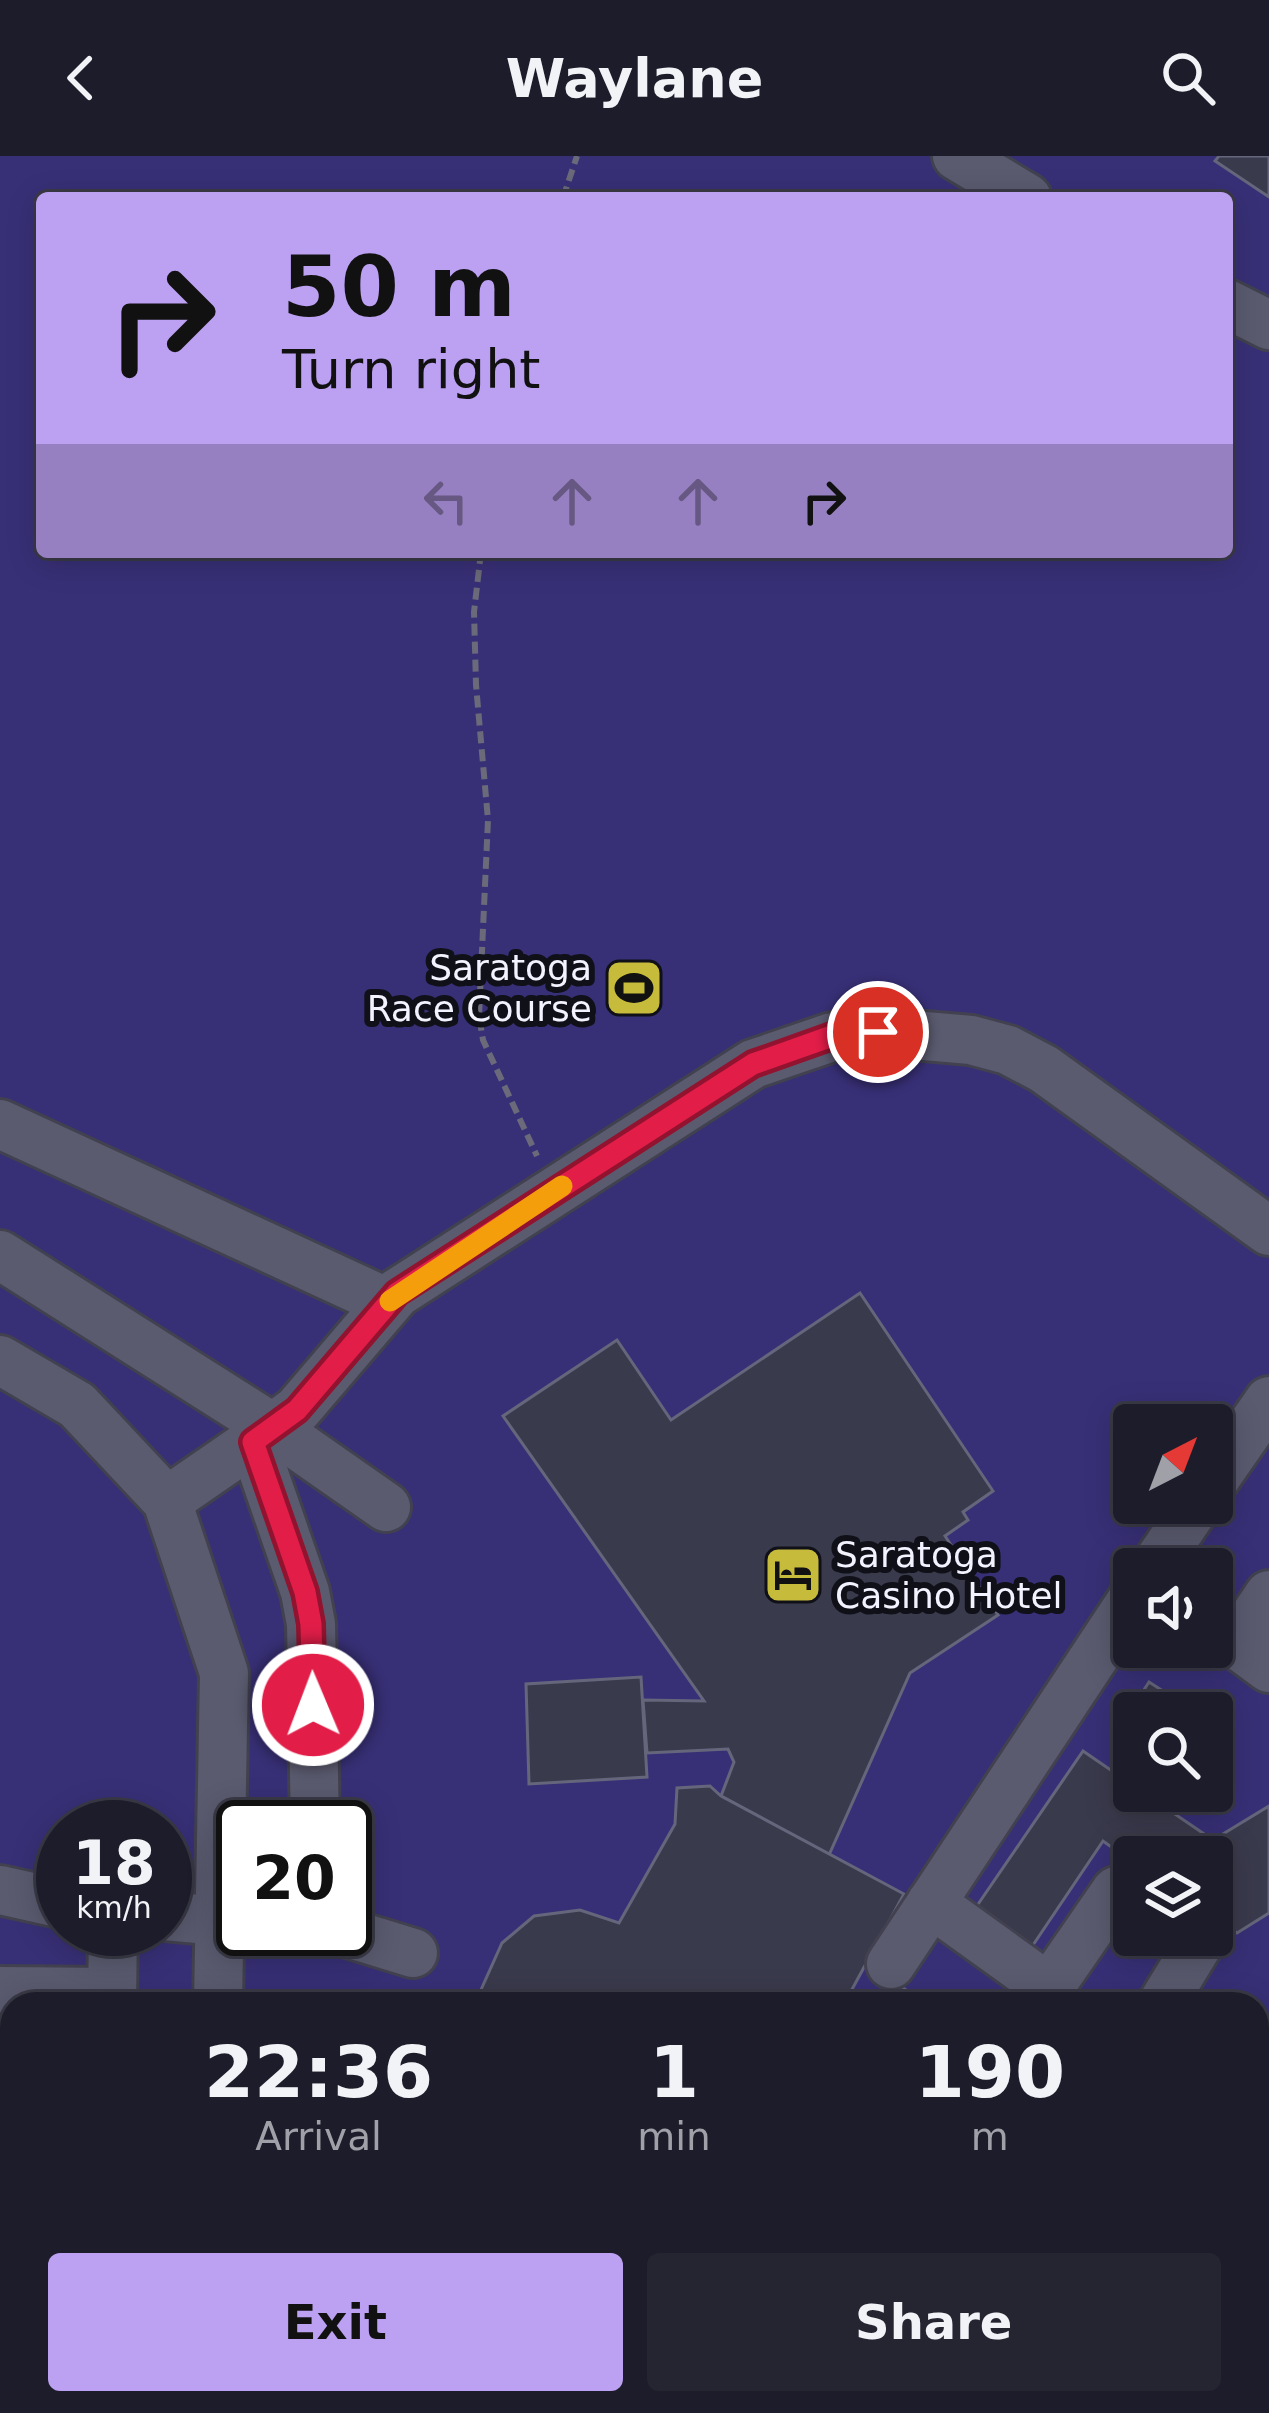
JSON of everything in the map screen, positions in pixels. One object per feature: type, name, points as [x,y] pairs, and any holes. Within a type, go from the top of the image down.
[{"type":"street","points":[[957,156],[1017,192]]},
{"type":"street","points":[[1233,307],[1269,325]]},
{"type":"street","points":[[167,1501],[297,1410],[388,1303],[753,1064],[832,1036],[923,1034],[1008,1050],[1044,1069],[1269,1232]]},
{"type":"street","points":[[0,1124],[388,1303]]},
{"type":"street","points":[[0,1255],[262,1435],[386,1507]]},
{"type":"street","points":[[0,1360],[77,1405],[167,1501],[224,1673],[228,1800]]},
{"type":"street","points":[[1233,1453],[1269,1401]]},
{"type":"street","points":[[262,1435],[311,1624],[314,1800]]},
{"type":"street","points":[[1239,1646],[1269,1595]]},
{"type":"street","points":[[891,1964],[1113,1629]]},
{"type":"street","points":[[0,1890],[36,1898]]},
{"type":"street","points":[[1046,1992],[1113,1895]]},
{"type":"street","points":[[931,1903],[1038,1992]]},
{"type":"street","points":[[372,1940],[413,1953]]},
{"type":"street","points":[[112,1992],[113,1956]]},
{"type":"street","points":[[220,1992],[226,1956]]},
{"type":"street","points":[[1169,1992],[1191,1956]]},
{"type":"path","points":[[565,192],[577,156]]},
{"type":"path","points":[[480,558],[474,611],[475,667],[488,820],[479,1016],[483,1040],[554,1192]]},
{"type":"shaded area","name":"Saratoga Race Course","points":[[0,156],[1269,156],[1269,1992],[0,1992]]},
{"type":"building","points":[[1219,156],[1269,156],[1269,197],[1215,161]]},
{"type":"building","name":"Saratoga Casino Hotel","points":[[860,1293],[993,1491],[963,1512],[968,1520],[945,1536],[998,1615],[910,1673],[829,1855],[721,1796],[734,1762],[728,1749],[647,1753],[643,1700],[704,1701],[503,1416],[617,1340],[671,1420]]},
{"type":"building","points":[[641,1677],[647,1777],[529,1784],[526,1684]]},
{"type":"building","points":[[1149,1682],[1164,1692],[1143,1692]]},
{"type":"building","points":[[1083,1751],[1113,1772],[1113,1812],[1172,1812],[1207,1836],[1113,1836],[1113,1848],[1103,1841],[1029,1951],[972,1913]]},
{"type":"building","points":[[710,1786],[904,1894],[851,1992],[480,1992],[502,1943],[534,1916],[580,1910],[619,1923],[675,1824],[677,1788]]},
{"type":"building","points":[[1269,1806],[1269,1913],[1237,1933],[1233,1930],[1233,1836],[1220,1836]]},
{"type":"slow traffic","points":[[390,1301],[562,1186]]},
{"type":"place","name":"Saratoga Race Course","points":[[634,988]]},
{"type":"place","name":"Saratoga Casino Hotel","points":[[793,1575]]},
{"type":"route","points":[[313,1705],[311,1624],[305,1592],[253,1442],[297,1410],[397,1293],[753,1064],[832,1036],[878,1032]]}]
